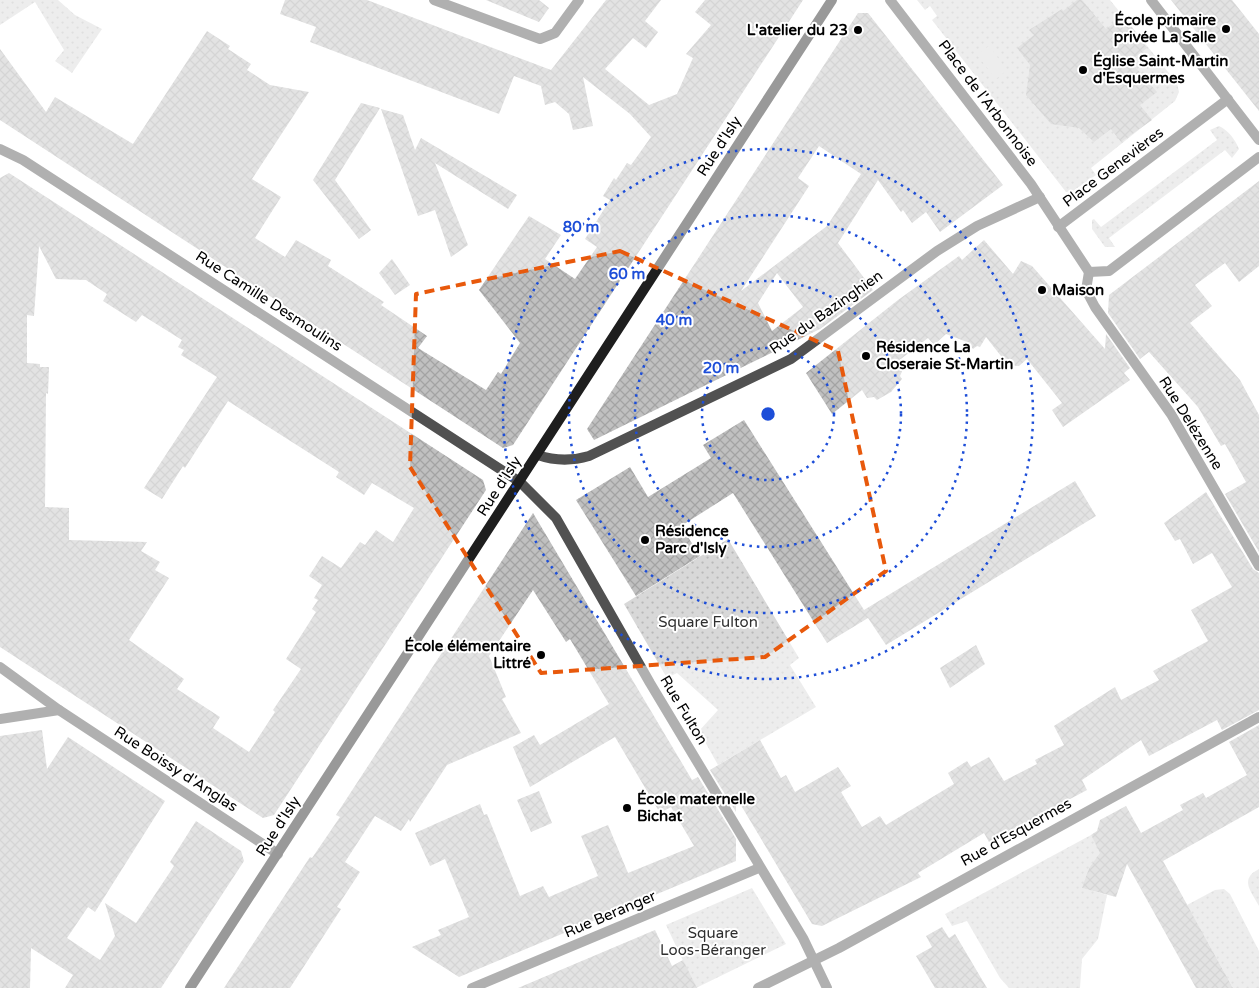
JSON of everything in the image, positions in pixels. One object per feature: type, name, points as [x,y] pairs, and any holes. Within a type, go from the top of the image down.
[{"type":"street","points":[[434,0],[540,39],[554,33],[579,0]]},
{"type":"street","name":"Rue d'Isly","points":[[190,988],[832,0]]},
{"type":"street","name":"Place de l'Arbonnoise","points":[[890,0],[1040,197],[1058,227]]},
{"type":"street","points":[[1151,0],[1259,140]]},
{"type":"street","name":"Place Genevières","points":[[1089,272],[1058,227],[1228,99]]},
{"type":"street","name":"Rue Camille Desmoulins","points":[[0,149],[31,165],[520,482]]},
{"type":"street","points":[[1089,272],[1109,271],[1259,157]]},
{"type":"street","name":"Rue du Bazinghien","points":[[538,455],[561,460],[590,456],[770,370],[804,351],[918,265],[963,235],[1040,197]]},
{"type":"street","name":"Rue Delézenne","points":[[1089,272],[1086,290],[1094,308],[1172,414],[1259,566]]},
{"type":"street","name":"Rue Fulton","points":[[520,482],[556,518],[759,868],[815,960]]},
{"type":"street","name":"Rue Boissy d'Anglas","points":[[0,667],[59,710],[278,854]]},
{"type":"street","points":[[0,719],[59,710]]},
{"type":"street","name":"Rue d'Esquermes","points":[[758,988],[815,960],[1259,717]]},
{"type":"street","name":"Rue Beranger","points":[[472,988],[759,868]]},
{"type":"street","points":[[815,960],[827,988]]},
{"type":"highlighted area","points":[[620,251],[838,351],[886,571],[765,657],[541,673],[410,467],[416,294]]},
{"type":"green space","points":[[0,0],[58,0],[75,15],[102,29],[72,73],[55,61],[64,50],[35,2],[0,25]]},
{"type":"green space","points":[[917,0],[1110,0],[1177,83],[1179,92],[1175,101],[1091,168],[1096,175],[1073,191],[1066,192],[932,20],[937,16],[930,6],[925,10]]},
{"type":"green space","points":[[989,46],[1007,70],[996,79],[977,55]]},
{"type":"green space","points":[[1219,126],[1231,135],[1239,149],[1232,158],[1225,150],[1109,238],[1115,247],[1105,247],[1092,229],[1092,220],[1094,219],[1101,227],[1217,140],[1210,130]]},
{"type":"green space","name":"Square Fulton","points":[[728,539],[799,658],[790,665],[816,707],[718,765],[699,731],[718,710],[677,673],[667,678],[624,604]]},
{"type":"green space","points":[[1091,835],[1101,853],[1089,868],[1083,888],[1107,895],[1098,939],[1082,959],[1080,988],[1009,988],[1000,978],[967,921],[952,926],[945,914]]},
{"type":"green space","points":[[1259,869],[1259,906],[1248,886],[1248,881],[1249,877]]},
{"type":"green space","name":"Square Loos-Béranger","points":[[752,888],[786,944],[696,988],[666,925]]},
{"type":"green space","points":[[1224,889],[1230,894],[1259,951],[1259,988],[1233,988],[1187,905],[1215,890]]},
{"type":"building","points":[[285,0],[367,0],[551,70],[606,0],[661,0],[645,21],[658,32],[646,48],[633,38],[605,69],[649,105],[677,94],[693,58],[686,54],[711,25],[695,12],[705,0],[803,0],[513,445],[503,448],[0,120],[0,49],[46,112],[55,97],[133,144],[207,31],[230,46],[228,49],[251,64],[247,70],[270,85],[309,92],[252,179],[281,197],[255,238],[285,257],[296,240],[331,260],[328,266],[384,302],[381,305],[427,336],[418,348],[486,390],[498,372],[501,374],[520,343],[479,290],[529,216],[561,235],[545,259],[575,279],[597,247],[585,239],[610,200],[603,196],[614,178],[616,180],[627,163],[631,165],[651,137],[630,114],[583,77],[593,126],[573,130],[569,114],[555,102],[545,105],[541,86],[514,76],[499,114],[310,42],[316,27],[280,14]]},
{"type":"building","points":[[486,0],[539,0],[549,8],[539,22]]},
{"type":"building","name":"Église Saint-Martin d'Esquermes","points":[[1077,0],[1082,0],[1106,29],[1124,16],[1147,48],[1130,61],[1157,92],[1140,105],[1152,120],[1121,142],[1111,129],[1094,142],[1079,128],[1051,124],[1026,95],[1030,65],[1017,48],[1034,35],[1029,30],[1062,9],[1063,11]]},
{"type":"building","name":"École primaire privée La Salle","points":[[1171,0],[1232,0],[1259,34],[1259,111]]},
{"type":"building","points":[[858,13],[868,13],[1003,185],[940,232],[926,212],[912,223],[903,210],[901,212],[878,180],[838,243],[873,290],[820,329],[594,440],[587,429]],"holes":[[[819,146],[861,174],[827,226],[741,291],[809,186],[798,178]],[[777,273],[803,307],[772,331],[758,303]]]},
{"type":"building","points":[[361,103],[380,108],[335,180],[371,230],[359,239],[313,180]]},
{"type":"building","points":[[381,109],[403,115],[415,150],[421,138],[517,195],[508,209],[435,163],[468,245],[451,257],[435,210],[418,216]]},
{"type":"building","points":[[9,173],[483,480],[486,490],[274,815],[263,818],[0,647],[0,178]],"holes":[[[39,246],[56,279],[86,280],[107,294],[103,301],[136,322],[142,315],[182,340],[178,347],[184,350],[181,355],[217,377],[144,488],[162,499],[183,466],[185,468],[228,401],[339,472],[336,477],[364,495],[372,483],[414,508],[393,542],[376,530],[365,545],[360,542],[341,568],[322,556],[309,576],[322,585],[314,598],[318,600],[312,609],[316,612],[286,659],[301,669],[273,710],[275,712],[249,752],[213,728],[220,717],[177,689],[184,679],[129,640],[169,578],[155,570],[160,562],[141,551],[147,542],[69,540],[69,508],[45,507],[46,393],[48,394],[49,367],[40,367],[40,364],[27,363],[27,315],[34,316]]]},
{"type":"building","points":[[1259,181],[1259,266],[1239,282],[1225,263],[1195,285],[1212,306],[1190,323],[1240,380],[1259,415],[1259,552],[1225,494],[1246,482],[1225,444],[1221,446],[1198,407],[1149,352],[1140,359],[1108,313],[1109,295]]},
{"type":"building","points":[[984,240],[1013,274],[1021,261],[1032,266],[1105,349],[1106,334],[1130,368],[1124,373],[1130,380],[1063,427],[1052,410],[1062,403],[1027,359],[1019,366],[1008,365],[986,337],[980,347],[977,346],[973,349],[967,342],[946,334],[934,345],[928,338],[897,362],[903,369],[900,376],[902,379],[891,392],[877,400],[874,397],[867,398],[862,390],[832,414],[806,373],[898,300],[959,256],[962,260]]},
{"type":"building","points":[[392,259],[410,285],[395,295],[379,273]]},
{"type":"building","name":"Résidence Parc d'Isly","points":[[744,420],[864,610],[1075,481],[1096,516],[886,645],[868,618],[827,643],[733,493],[681,526],[700,556],[636,596],[576,500],[630,467],[648,497],[711,458],[703,445]]},
{"type":"building","points":[[1206,492],[1253,569],[1259,573],[1259,710],[1222,730],[1217,720],[1149,756],[1141,740],[1082,780],[1087,790],[989,842],[984,833],[918,873],[921,877],[822,926],[812,924],[736,797],[736,812],[710,770],[760,740],[781,778],[786,775],[795,792],[838,767],[851,786],[841,792],[862,827],[880,816],[886,825],[954,784],[948,773],[967,761],[971,767],[989,757],[1004,781],[1037,764],[1035,760],[1064,745],[1054,726],[1115,687],[1121,700],[1159,680],[1153,671],[1208,641],[1191,610],[1232,587],[1212,553],[1193,564],[1180,539],[1175,541],[1164,523]]},
{"type":"building","points":[[533,513],[692,780],[698,777],[736,839],[736,861],[459,977],[412,947],[441,935],[438,930],[469,917],[445,859],[430,866],[415,833],[480,804],[484,815],[487,814],[520,896],[543,886],[549,897],[598,876],[581,836],[608,825],[628,873],[694,846],[671,807],[660,813],[615,737],[530,787],[513,747],[534,735],[540,745],[609,704],[570,639],[566,642],[533,590],[489,656],[506,697],[502,699],[521,733],[447,765],[410,822],[409,819],[401,831],[375,816],[345,862],[360,872],[337,907],[341,909],[290,988],[224,988],[310,857],[312,858],[340,817],[336,815]]},
{"type":"building","points":[[976,645],[985,664],[950,688],[940,668]]},
{"type":"building","points":[[1259,725],[1259,807],[1163,861],[1233,988],[1196,988],[1127,864],[1116,897],[1082,888],[1089,868],[1100,853],[1091,835],[1097,831],[1100,820],[1126,806],[1141,833],[1183,810],[1180,805],[1203,793],[1206,798],[1247,775],[1229,742]]},
{"type":"building","points":[[42,730],[47,769],[68,737],[165,801],[95,912],[88,907],[67,938],[100,960],[115,936],[105,903],[136,923],[174,866],[170,862],[196,821],[241,851],[244,861],[161,988],[65,988],[73,975],[31,948],[30,988],[0,988],[0,736]]},
{"type":"building","points":[[539,791],[552,823],[531,832],[517,800]]},
{"type":"building","points":[[942,927],[949,938],[955,934],[987,988],[935,988],[916,956],[932,947],[926,936]]},
{"type":"building","points":[[655,930],[672,966],[683,960],[697,988],[518,988]]},
{"type":"place","name":"École primaire privée La Salle","points":[[1226,29]]},
{"type":"place","name":"L'atelier du 23","points":[[858,30]]},
{"type":"place","name":"Église Saint-Martin d'Esquermes","points":[[1083,70]]},
{"type":"place","name":"Maison","points":[[1042,290]]},
{"type":"place","name":"Résidence La Closeraie St-Martin","points":[[866,356]]},
{"type":"place","name":"Résidence Parc d'Isly","points":[[645,540]]},
{"type":"place","name":"École élémentaire Littré","points":[[541,655]]},
{"type":"place","name":"École maternelle Bichat","points":[[627,808]]}]
